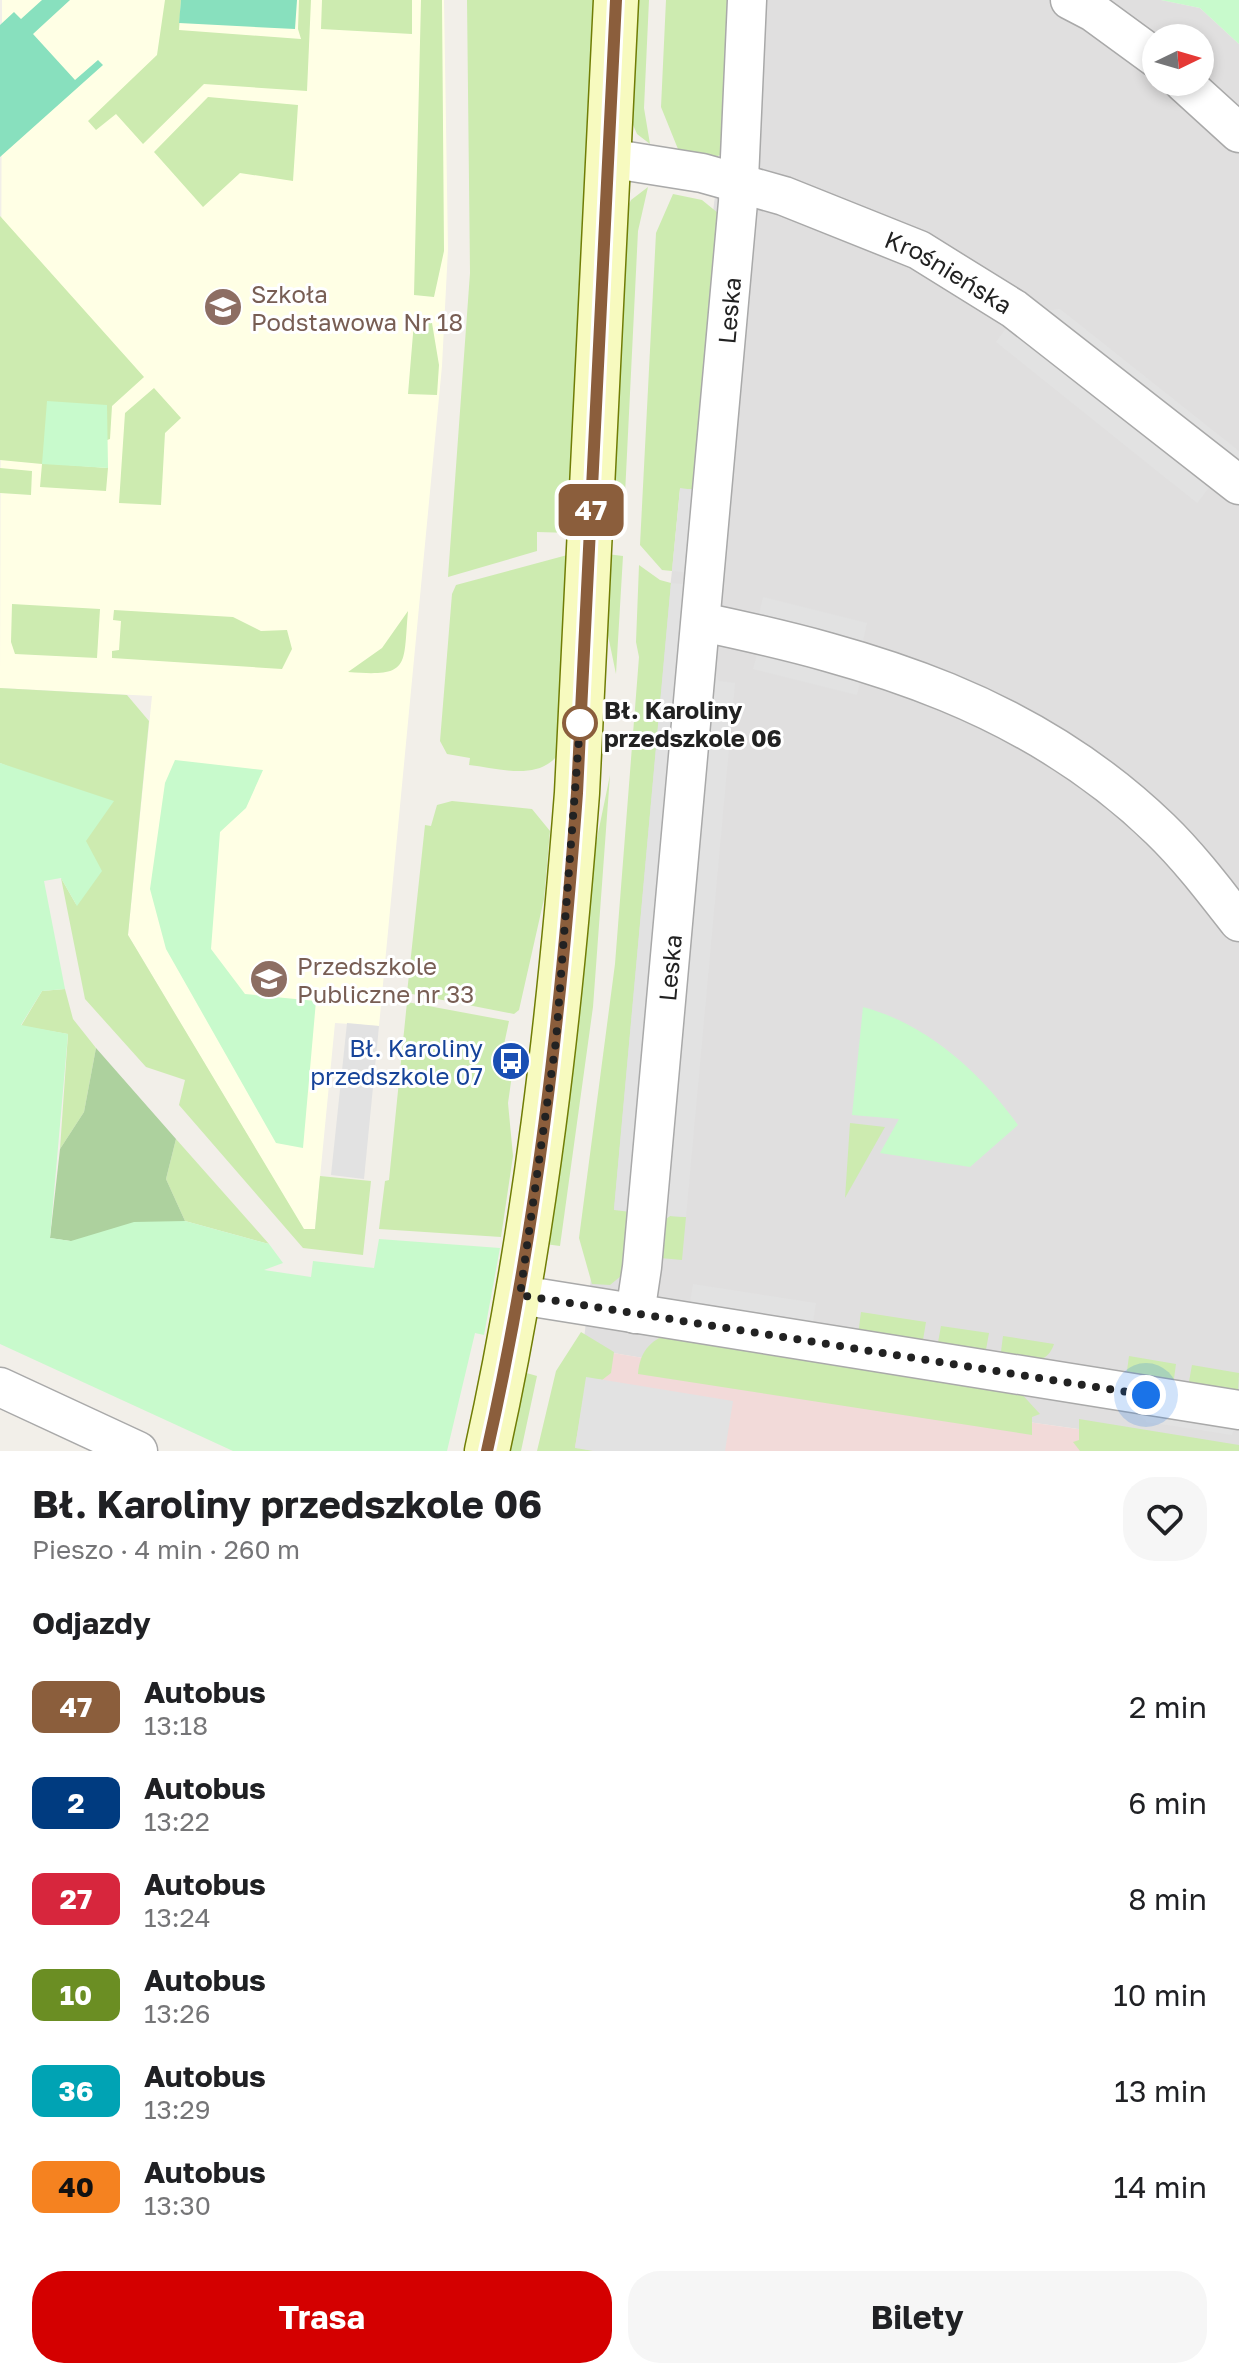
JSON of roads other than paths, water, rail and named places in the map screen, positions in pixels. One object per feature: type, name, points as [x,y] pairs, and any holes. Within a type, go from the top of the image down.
[{"type":"street","points":[[487,1451],[520,1295],[556,1041],[569,899],[616,0]]},
{"type":"street","name":"Leska","points":[[635,1314],[642,1267],[702,622],[740,184],[747,0]]},
{"type":"street","points":[[1070,0],[1093,12],[1142,48]]},
{"type":"street","points":[[1198,96],[1239,133]]},
{"type":"street","name":"Krośnieńska","points":[[608,158],[659,165],[740,184],[837,215],[919,250],[1014,309],[1239,485]]},
{"type":"street","points":[[702,622],[880,665],[954,693],[1029,731],[1092,772],[1161,829],[1239,922]]},
{"type":"street","points":[[520,1295],[1239,1410]]},
{"type":"street","points":[[0,1387],[138,1451]]},
{"type":"place","name":"Szkoła Podstawowa Nr 18","points":[[223,307]]},
{"type":"place","name":"Bł. Karoliny przedszkole 06","points":[[580,723]]},
{"type":"place","name":"Przedszkole Publiczne nr 33","points":[[269,979]]},
{"type":"place","name":"Bł. Karoliny przedszkole 07","points":[[511,1061]]}]
